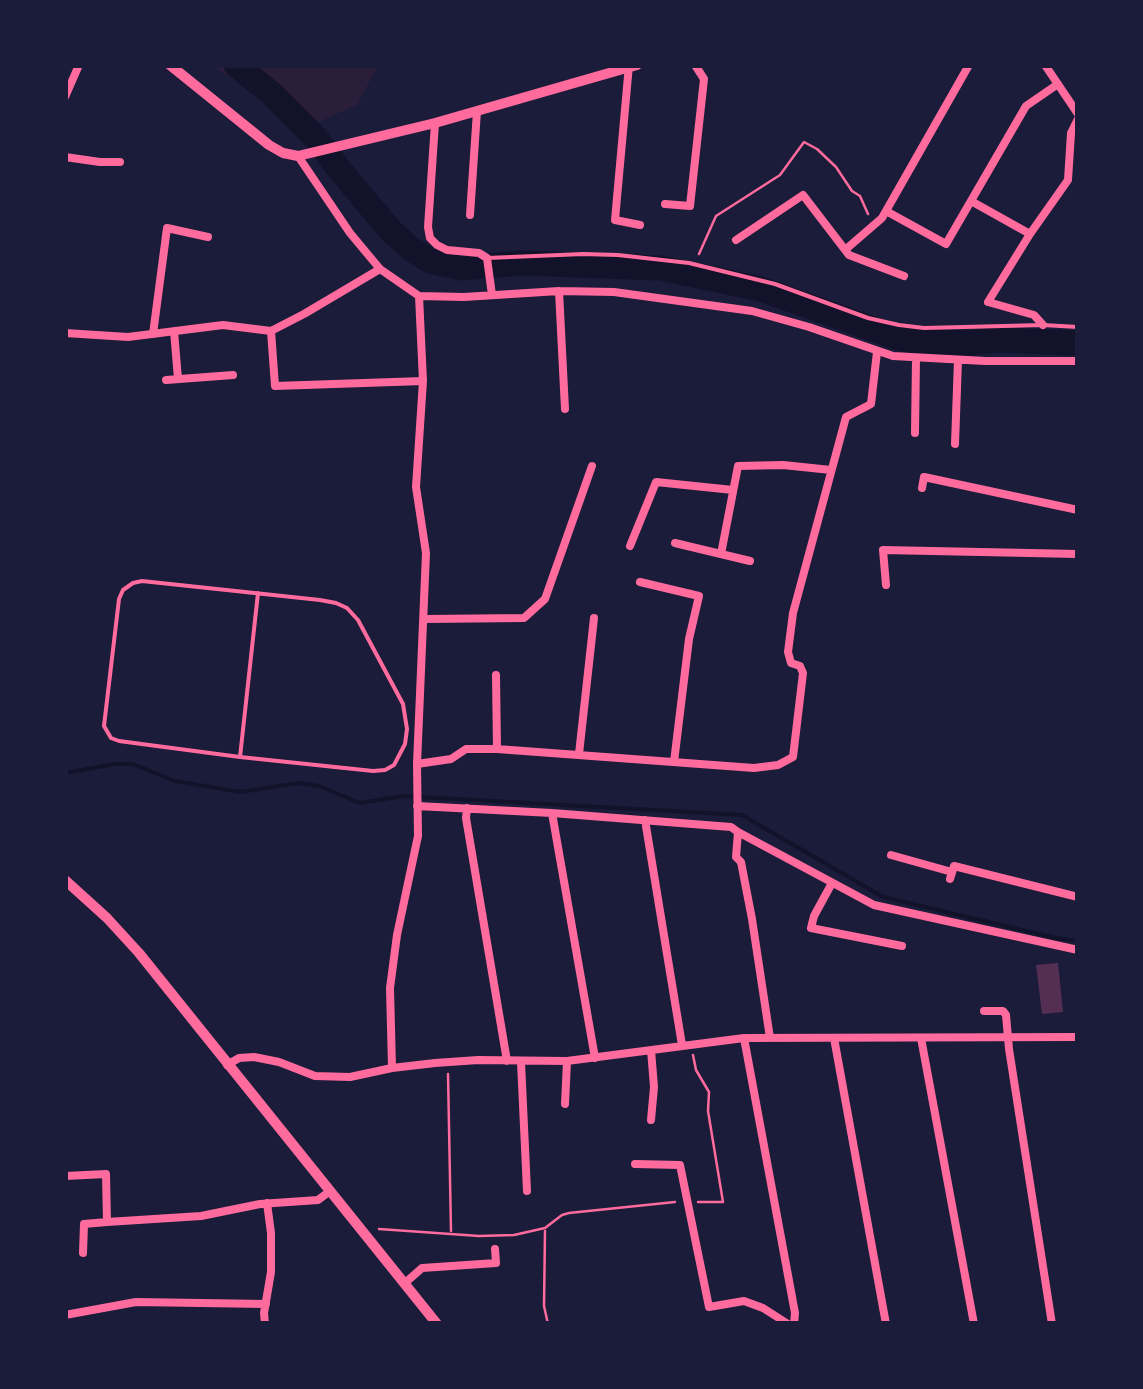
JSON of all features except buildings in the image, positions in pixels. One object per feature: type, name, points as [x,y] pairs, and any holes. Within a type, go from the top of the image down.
[{"type":"main road","points":[[170,65],[269,145],[299,156],[434,123],[632,66]]},
{"type":"main road","points":[[65,880],[139,952],[438,1324]]},
{"type":"street","points":[[65,97],[79,65]]},
{"type":"street","points":[[665,204],[690,206],[704,79],[695,65]]},
{"type":"street","points":[[846,250],[882,218],[970,65]]},
{"type":"street","points":[[1042,325],[1034,315],[988,302],[1068,180],[1071,134],[1078,116],[1075,101],[1045,65]]},
{"type":"street","points":[[632,66],[615,220],[640,225]]},
{"type":"street","points":[[886,212],[946,244],[1026,106],[1058,84]]},
{"type":"street","points":[[470,215],[477,111]]},
{"type":"street","points":[[434,123],[430,238],[447,250],[480,253],[487,258],[492,295]]},
{"type":"street","points":[[65,156],[120,162]]},
{"type":"street","points":[[299,156],[380,269],[419,296],[614,292],[752,311],[809,326],[893,356],[1078,361]]},
{"type":"street","points":[[736,240],[803,195],[848,256],[904,276]]},
{"type":"street","points":[[971,201],[1030,234]]},
{"type":"street","points":[[153,334],[168,228],[208,237]]},
{"type":"street","points":[[65,333],[128,337],[224,325],[271,330],[380,269]]},
{"type":"street","points":[[559,292],[565,409]]},
{"type":"street","points":[[392,1068],[390,988],[418,836],[417,764],[426,553],[416,487],[423,381],[419,296]]},
{"type":"street","points":[[271,330],[275,386],[423,381]]},
{"type":"street","points":[[174,331],[178,379]]},
{"type":"street","points":[[417,764],[452,759],[466,749],[496,748],[754,768],[778,765],[793,758],[803,674],[800,666],[791,663],[788,652],[792,613],[846,418],[870,404],[877,352]]},
{"type":"street","points":[[915,433],[916,358]]},
{"type":"street","points":[[955,444],[958,360]]},
{"type":"street","points":[[166,380],[233,376]]},
{"type":"street","points":[[424,620],[524,618],[545,599],[592,466]]},
{"type":"street","points":[[721,554],[738,466],[831,470]]},
{"type":"street","points":[[922,488],[924,477],[1078,510]]},
{"type":"street","points":[[630,546],[656,482],[733,490]]},
{"type":"street","points":[[676,543],[750,561]]},
{"type":"street","points":[[886,585],[883,550],[1078,554]]},
{"type":"street","points":[[640,582],[699,596],[674,762]]},
{"type":"street","points":[[579,754],[594,618]]},
{"type":"street","points":[[496,675],[496,748]]},
{"type":"street","points":[[417,804],[731,827],[874,905],[1078,950]]},
{"type":"street","points":[[467,808],[507,1061]]},
{"type":"street","points":[[552,813],[595,1058]]},
{"type":"street","points":[[645,820],[686,1045]]},
{"type":"street","points":[[738,832],[736,857],[741,862],[770,1038]]},
{"type":"street","points":[[892,855],[951,876],[954,866],[1078,897]]},
{"type":"street","points":[[832,883],[811,928],[902,946]]},
{"type":"street","points":[[984,1011],[1003,1010],[1006,1014],[1052,1324]]},
{"type":"street","points":[[227,1065],[239,1058],[254,1057],[333,1078],[448,1062],[567,1061],[744,1038],[1078,1036]]},
{"type":"street","points":[[635,1164],[680,1166],[708,1307],[744,1301],[791,1324],[795,1313],[744,1038]]},
{"type":"street","points":[[834,1038],[886,1324]]},
{"type":"street","points":[[921,1038],[974,1324]]},
{"type":"street","points":[[650,1050],[654,1087],[651,1120]]},
{"type":"street","points":[[566,1104],[567,1061]]},
{"type":"street","points":[[521,1062],[527,1192]]},
{"type":"street","points":[[65,1176],[106,1174],[107,1222]]},
{"type":"street","points":[[83,1253],[84,1224],[201,1216],[267,1203],[318,1200],[330,1191]]},
{"type":"street","points":[[265,1324],[271,1252],[267,1203]]},
{"type":"street","points":[[404,1284],[422,1268],[496,1263],[495,1249]]},
{"type":"street","points":[[65,1315],[136,1302],[266,1304]]},
{"type":"lane","points":[[487,258],[584,254],[650,258],[737,274],[868,318],[924,328],[1078,326]]},
{"type":"lane","points":[[155,581],[258,593],[336,602],[358,620],[404,704],[405,744],[394,765],[373,771],[111,738],[104,726],[123,590],[134,583],[155,581]]},
{"type":"lane","points":[[240,756],[258,593]]},
{"type":"path","points":[[364,1233],[376,1229],[514,1235],[545,1228],[569,1213],[687,1201],[723,1202],[708,1092],[686,1045]]},
{"type":"path","points":[[448,1062],[451,1234]]},
{"type":"path","points":[[545,1228],[544,1306],[548,1324]]},
{"type":"shaded area","points":[[211,65],[378,65],[358,104],[315,124],[273,106]]},
{"type":"waterway","points":[[236,65],[316,138],[392,232],[430,261],[462,268],[521,263],[660,268],[761,289],[919,342],[1078,343]]},
{"type":"waterway","points":[[65,773],[133,764],[175,781],[240,792],[299,783],[319,786],[360,803],[403,796],[742,815],[883,897],[1078,941]]}]
